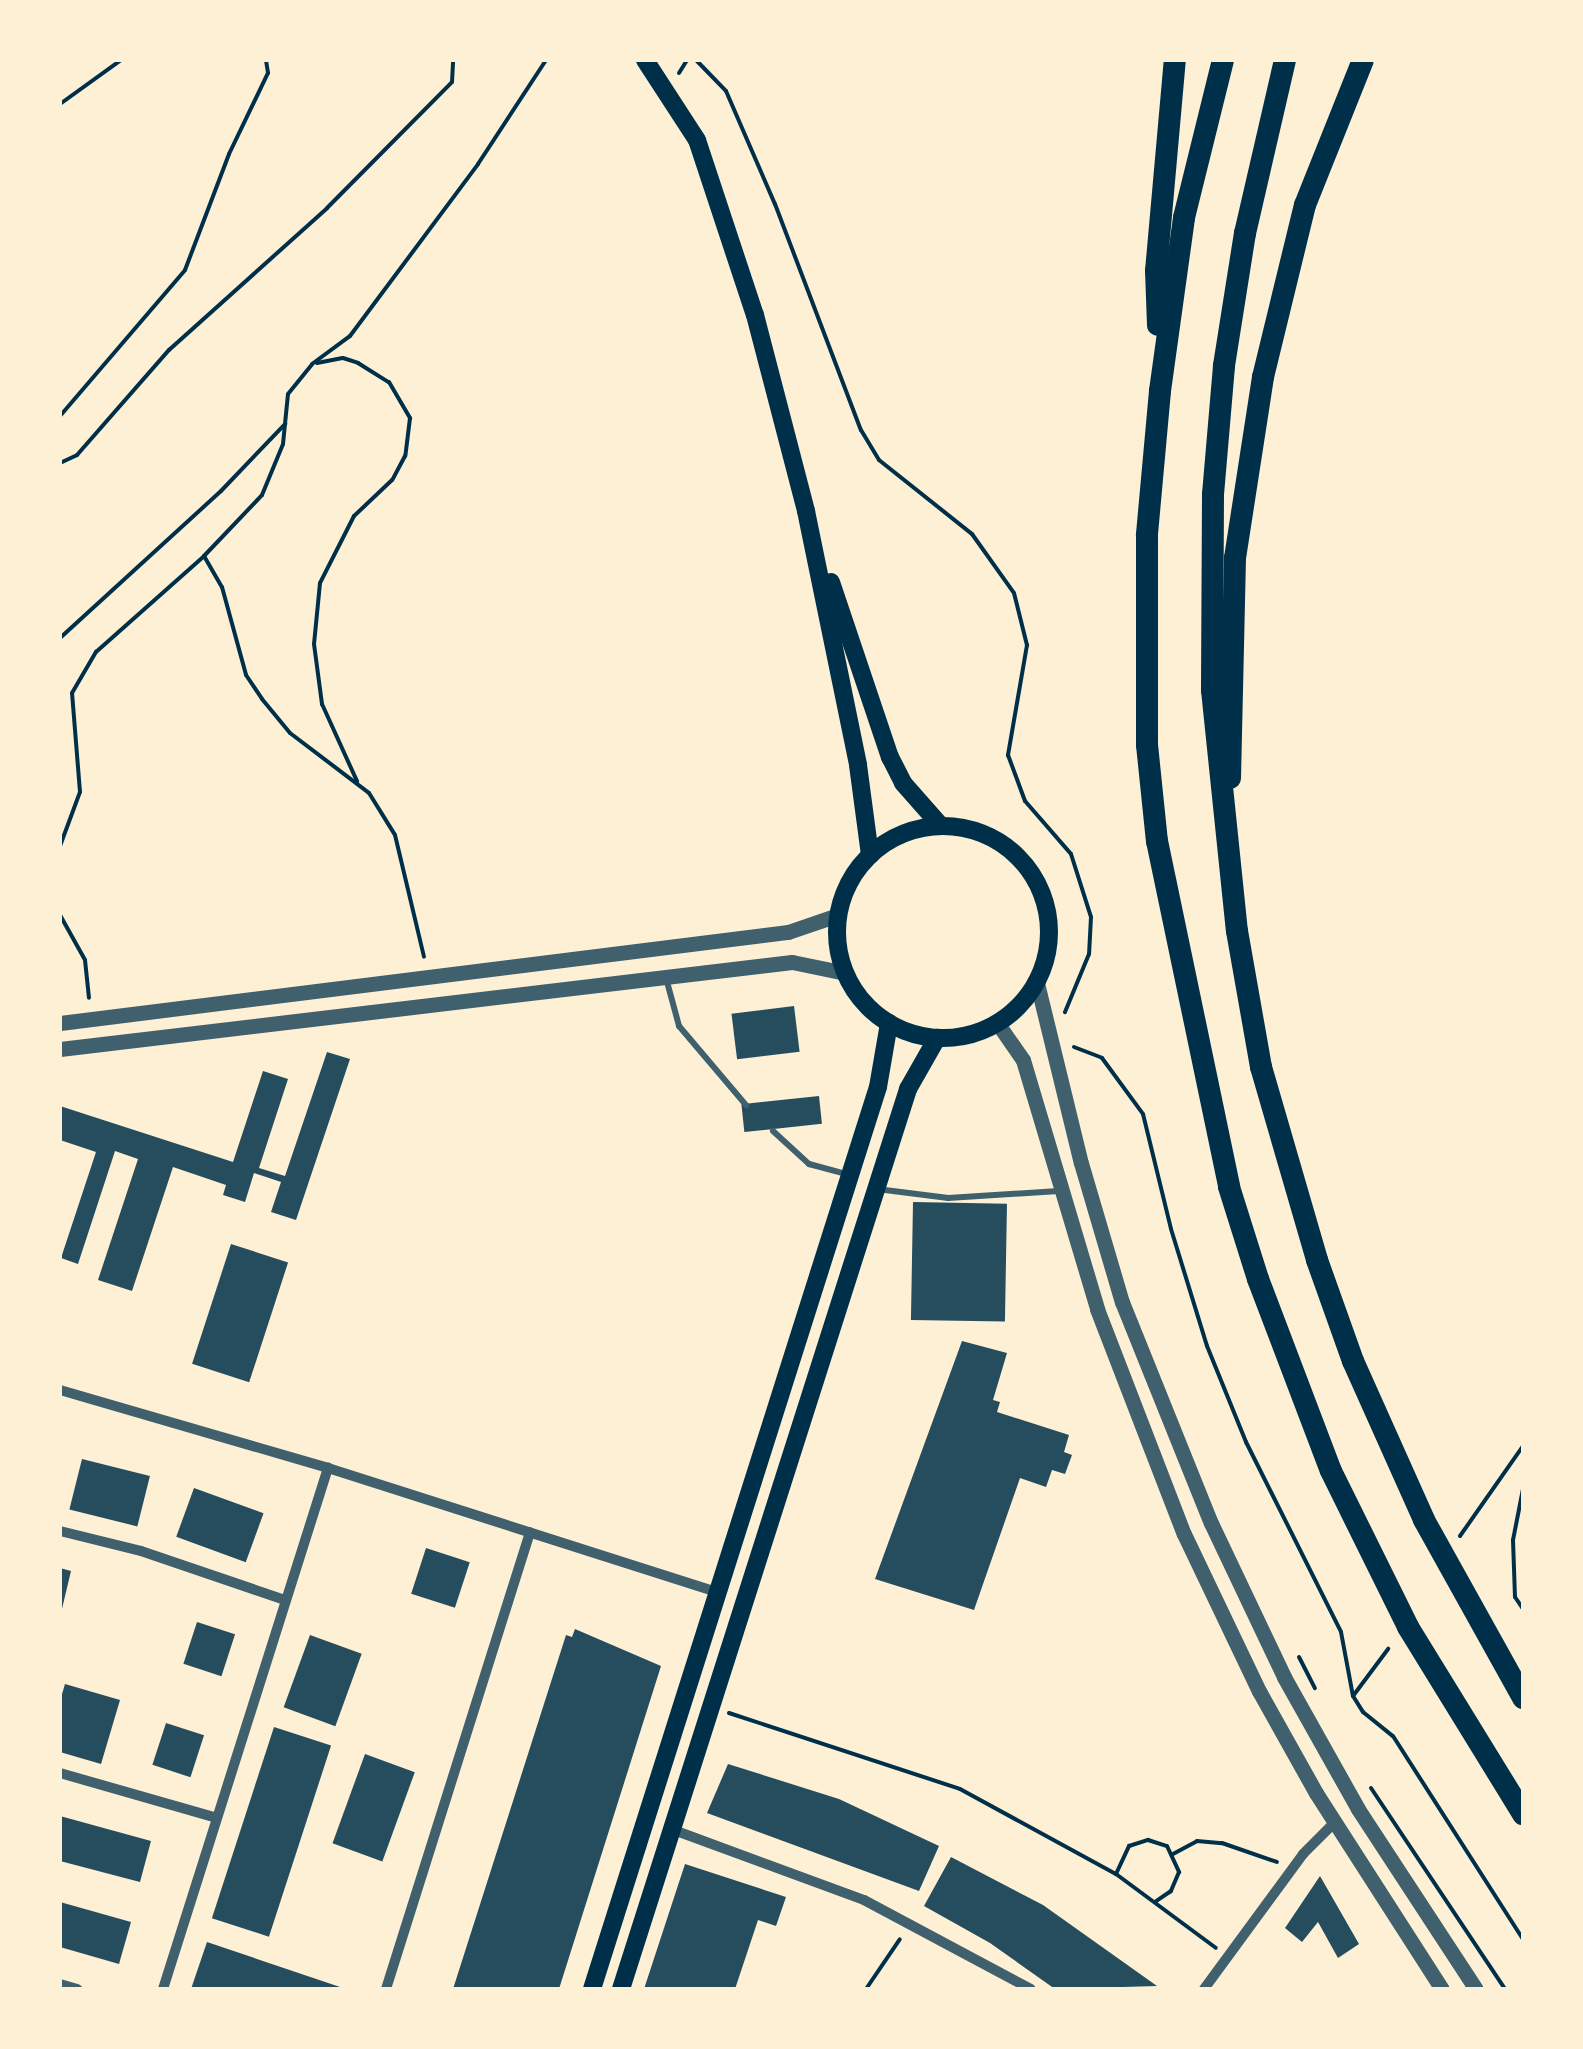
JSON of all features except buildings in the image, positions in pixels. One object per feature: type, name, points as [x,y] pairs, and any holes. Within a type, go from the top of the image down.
[{"type":"highway","points":[[1160,392],[1156,271],[1175,60]]},
{"type":"highway","points":[[1223,60],[1184,218],[1160,392],[1147,535],[1147,745],[1170,912],[1229,1187],[1258,1279],[1331,1470],[1408,1627],[1523,1814]]},
{"type":"highway","points":[[1285,60],[1242,250],[1224,366],[1213,494],[1211,673],[1227,857],[1261,1067],[1317,1260],[1387,1444],[1464,1598],[1523,1698]]},
{"type":"highway","points":[[1227,857],[1235,558],[1257,411],[1300,224],[1363,60]]},
{"type":"main road","points":[[645,60],[697,140],[725,214],[806,511],[890,757],[903,783],[940,825]]},
{"type":"main road","points":[[806,511],[861,780],[870,855]]},
{"type":"main road","points":[[940,825],[978,830],[1010,848],[1035,876],[1048,910],[1050,947],[1037,982],[1020,1006],[998,1024],[969,1036],[938,1038],[889,1024],[871,1010],[845,973],[838,945],[838,915],[855,872],[870,855],[906,832],[940,825]]},
{"type":"main road","points":[[592,1989],[878,1087],[889,1024]]},
{"type":"main road","points":[[621,1989],[908,1089],[938,1038]]},
{"type":"street","points":[[60,1023],[788,932],[838,915]]},
{"type":"street","points":[[60,1050],[792,962],[845,973]]},
{"type":"street","points":[[1037,982],[1080,1162],[1122,1302],[1211,1523],[1284,1677],[1350,1795],[1476,1989]]},
{"type":"street","points":[[998,1024],[1023,1060],[1060,1190],[1130,1403],[1184,1534],[1260,1692],[1334,1823],[1442,1989]]},
{"type":"street","points":[[60,1390],[328,1468],[717,1592]]},
{"type":"street","points":[[163,1989],[328,1468]]},
{"type":"street","points":[[60,1531],[141,1551],[286,1600]]},
{"type":"street","points":[[386,1989],[530,1532]]},
{"type":"street","points":[[60,1773],[216,1818]]},
{"type":"street","points":[[1204,1989],[1292,1869],[1334,1823]]},
{"type":"street","points":[[671,1829],[802,1875],[911,1922],[1031,1989]]},
{"type":"street","points":[[60,1984],[77,1989]]},
{"type":"lane","points":[[666,977],[679,1026],[746,1105]]},
{"type":"lane","points":[[773,1131],[808,1164],[848,1174]]},
{"type":"lane","points":[[876,1189],[948,1198],[1060,1190]]},
{"type":"path","points":[[60,104],[121,60]]},
{"type":"path","points":[[60,416],[185,270],[229,154],[268,72],[266,60]]},
{"type":"path","points":[[60,463],[77,456],[169,350],[327,208],[452,82],[453,60]]},
{"type":"path","points":[[60,846],[80,792],[72,693],[96,652],[204,556],[262,495],[283,444],[288,394],[312,364],[350,336],[478,164],[546,60]]},
{"type":"path","points":[[696,60],[726,91],[775,204],[861,430],[879,460],[972,534],[1014,593],[1027,645],[1008,755],[1026,801],[1071,854],[1091,917],[1089,954],[1064,1014]]},
{"type":"path","points":[[312,364],[344,358],[358,362],[389,382],[410,418],[406,456],[392,480],[354,516],[320,584],[314,644],[322,704],[356,781],[395,835],[429,976]]},
{"type":"path","points":[[60,638],[222,491],[285,424]]},
{"type":"path","points":[[204,556],[222,587],[232,637],[254,687],[290,733],[356,781]]},
{"type":"path","points":[[60,915],[85,960],[92,1020]]},
{"type":"path","points":[[1072,1061],[1068,1044],[1102,1058],[1143,1114],[1171,1228],[1207,1346],[1246,1442],[1341,1632],[1353,1696],[1363,1712],[1393,1736],[1523,1939]]},
{"type":"path","points":[[1459,1538],[1523,1446]]},
{"type":"path","points":[[1523,1488],[1513,1540],[1516,1597],[1523,1609]]},
{"type":"path","points":[[1353,1696],[1388,1649]]},
{"type":"path","points":[[1297,1654],[1316,1689]]},
{"type":"path","points":[[710,1708],[960,1788],[1116,1874],[1228,1956]]},
{"type":"path","points":[[1362,1775],[1505,1989]]},
{"type":"path","points":[[1116,1874],[1122,1854],[1138,1841],[1158,1842],[1174,1854],[1176,1882],[1155,1901]]},
{"type":"path","points":[[1174,1854],[1198,1841],[1222,1843],[1292,1869]]},
{"type":"path","points":[[866,1989],[911,1922]]}]
